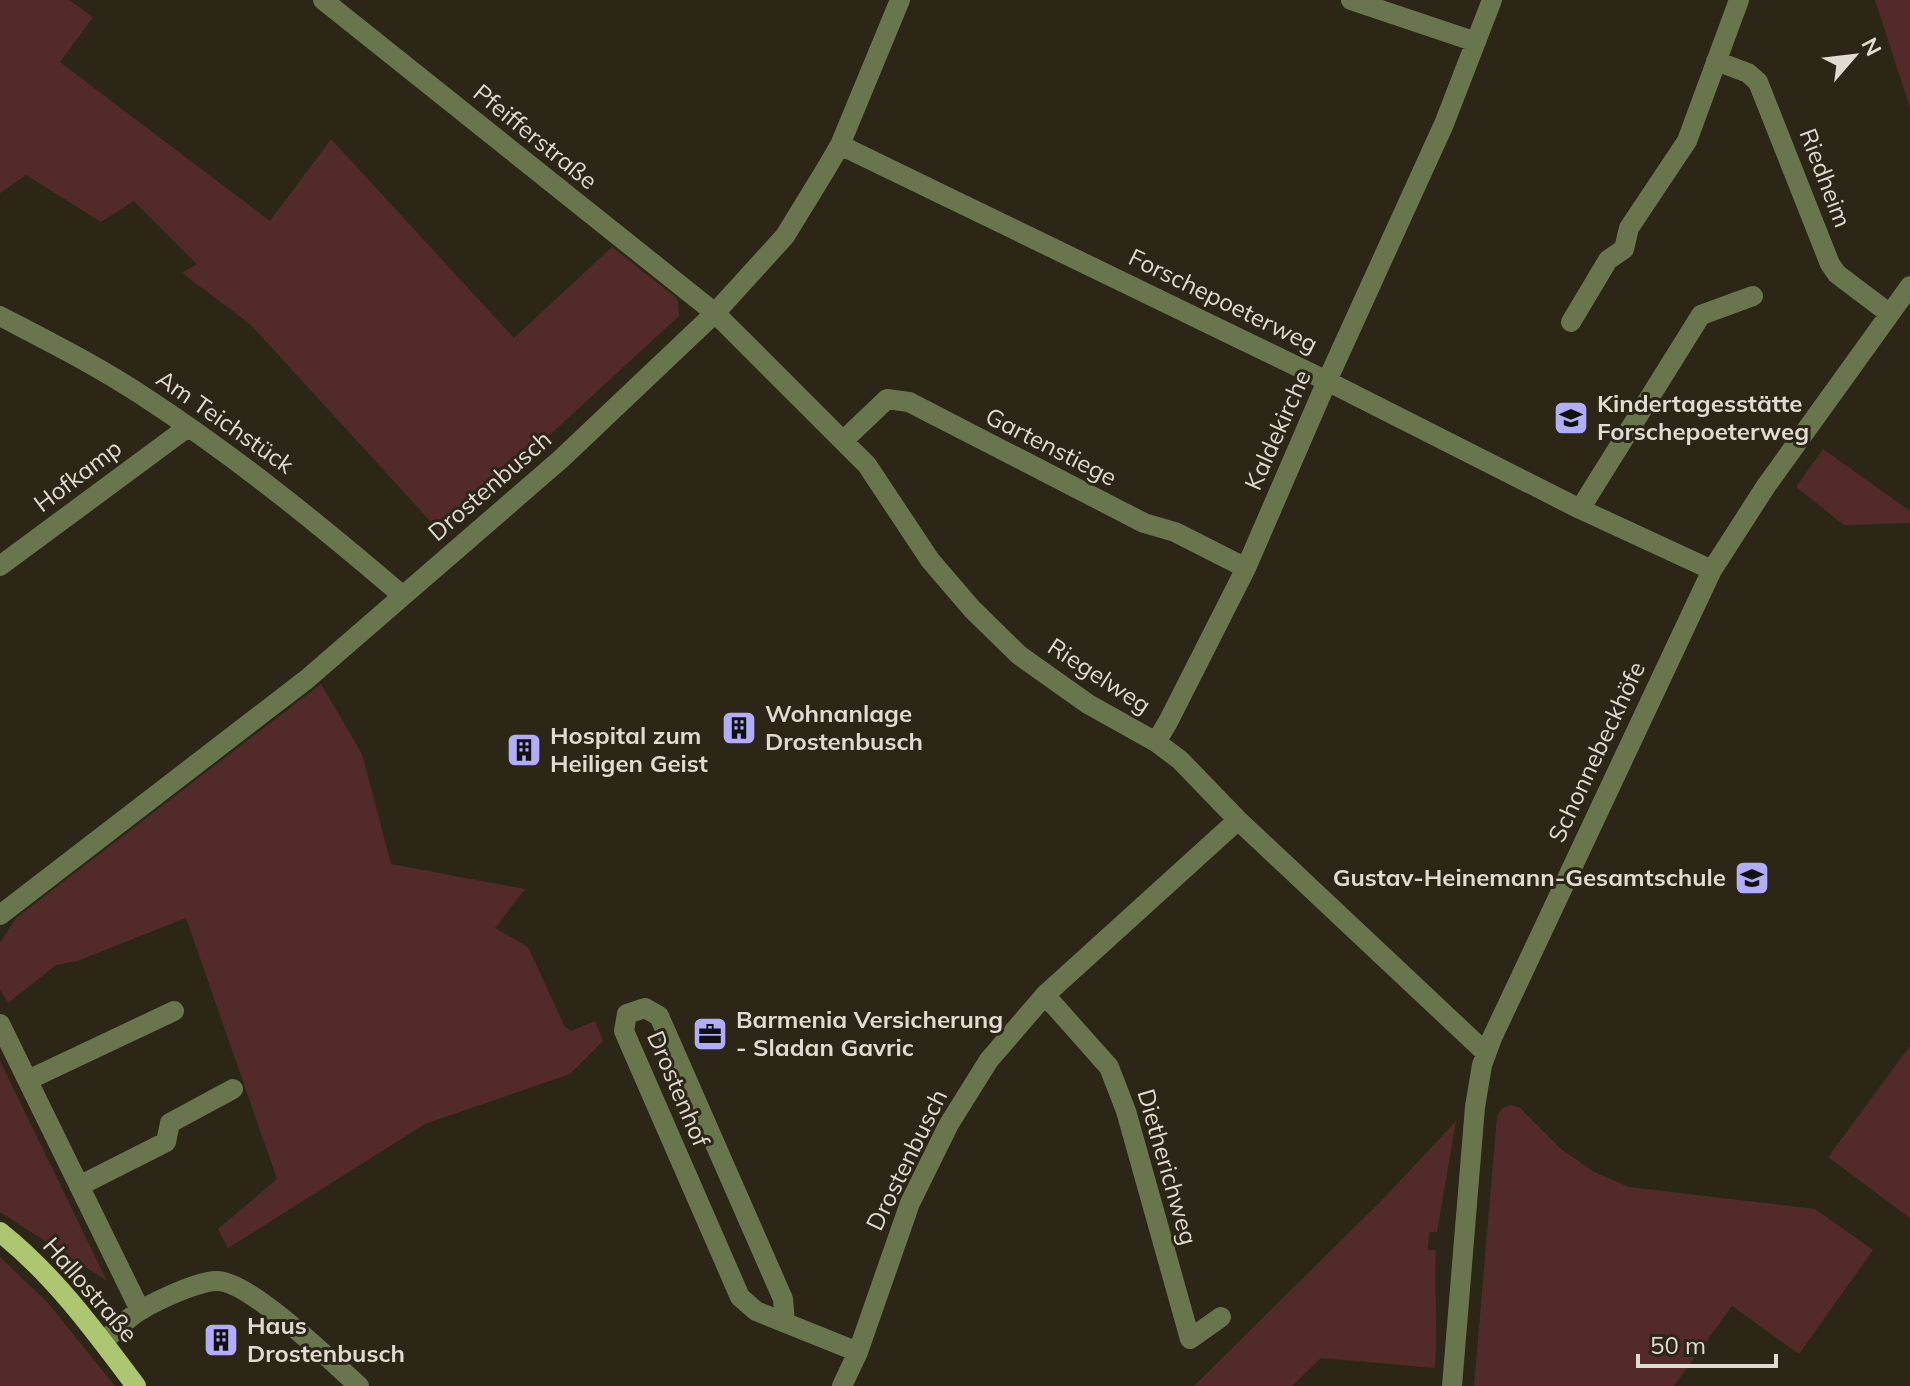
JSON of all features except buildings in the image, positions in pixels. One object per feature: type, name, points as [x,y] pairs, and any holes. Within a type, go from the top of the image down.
[{"type":"main road","name":"Hallostraße","points":[[0,1232],[44,1270],[136,1386]]},
{"type":"street","name":"Drostenbusch","points":[[0,915],[307,679],[561,459],[715,313],[785,236],[840,145],[900,0]]},
{"type":"street","points":[[1351,0],[1476,42]]},
{"type":"street","name":"Kaldekirche","points":[[1156,742],[1246,568],[1444,124],[1492,0]]},
{"type":"street","points":[[1571,322],[1608,260],[1624,249],[1629,228],[1687,141],[1739,0]]},
{"type":"street","name":"Pfeifferstraße","points":[[326,1],[715,313]]},
{"type":"street","name":"Riedheim","points":[[1716,61],[1748,73],[1758,82],[1830,264],[1837,274],[1890,314]]},
{"type":"street","name":"Forschepoeterweg","points":[[840,145],[1327,381],[1580,509],[1712,570]]},
{"type":"street","name":"Schonnebeckhöfe","points":[[1452,1386],[1475,1107],[1486,1053],[1604,795],[1712,570],[1766,486],[1910,286]]},
{"type":"street","points":[[1580,509],[1701,315],[1753,296]]},
{"type":"street","name":"Riegelweg","points":[[715,313],[867,465],[930,560],[1009,646],[1088,704],[1156,742],[1180,760],[1238,820],[1486,1053]]},
{"type":"street","name":"Am Teichstück","points":[[0,316],[105,372],[188,427],[296,505],[403,596]]},
{"type":"street","name":"Gartenstiege","points":[[844,440],[887,399],[909,402],[1132,517],[1175,532],[1246,568]]},
{"type":"street","name":"Hofkamp","points":[[0,566],[188,427]]},
{"type":"street","name":"Drostenbusch","points":[[842,1386],[858,1352],[910,1203],[949,1124],[989,1060],[1045,995],[1238,820]]},
{"type":"street","name":"Dietherichweg","points":[[1045,995],[1109,1067],[1126,1111],[1190,1339],[1221,1317]]},
{"type":"street","name":"Drostenhof","points":[[785,1322],[783,1299],[659,1016],[645,1008],[627,1014],[624,1031],[740,1297],[756,1311],[858,1352]]},
{"type":"street","points":[[28,1080],[174,1011]]},
{"type":"street","points":[[0,1024],[140,1310]]},
{"type":"street","points":[[79,1186],[166,1142],[170,1123],[233,1089]]},
{"type":"street","points":[[103,1342],[140,1310],[197,1285],[216,1281],[230,1283],[257,1298],[359,1386]]},
{"type":"shaded area","points":[[0,0],[69,0],[93,17],[60,62],[270,221],[331,139],[514,338],[612,247],[674,296],[678,301],[679,316],[442,534],[251,325],[182,273],[197,264],[134,201],[101,222],[26,175],[0,193]]},
{"type":"shaded area","points":[[1875,0],[1910,0],[1910,108]]},
{"type":"shaded area","points":[[1823,449],[1910,511],[1910,523],[1844,525],[1796,487]]},
{"type":"shaded area","points":[[321,684],[362,754],[391,864],[525,889],[495,928],[528,947],[565,1027],[571,1031],[595,1021],[603,1041],[570,1074],[425,1124],[228,1248],[218,1229],[277,1179],[186,918],[77,961],[56,965],[8,1003],[0,989],[0,943],[16,918]]},
{"type":"shaded area","points":[[1910,1046],[1910,1218],[1828,1157]]},
{"type":"shaded area","points":[[0,1061],[107,1281],[0,1212]]},
{"type":"shaded area","points":[[1511,1105],[1520,1108],[1561,1149],[1594,1172],[1629,1187],[1815,1209],[1873,1250],[1799,1354],[1732,1306],[1674,1386],[1474,1386],[1497,1116],[1502,1108]]},
{"type":"shaded area","points":[[1456,1121],[1437,1232],[1429,1232],[1428,1250],[1436,1250],[1435,1368],[1321,1358],[1292,1386],[1194,1386],[1384,1198]]},
{"type":"shaded area","points":[[0,1257],[48,1303],[115,1386],[0,1386]]},
{"type":"place","name":"Kindertagesstätte Forschepoeterweg","points":[[1571,418]]},
{"type":"place","name":"Wohnanlage Drostenbusch","points":[[739,728]]},
{"type":"place","name":"Hospital zum Heiligen Geist","points":[[524,750]]},
{"type":"place","name":"Gustav-Heinemann-Gesamtschule","points":[[1752,878]]},
{"type":"place","name":"Barmenia Versicherung - Sladan Gavric","points":[[710,1034]]},
{"type":"place","name":"Haus Drostenbusch","points":[[221,1340]]}]
